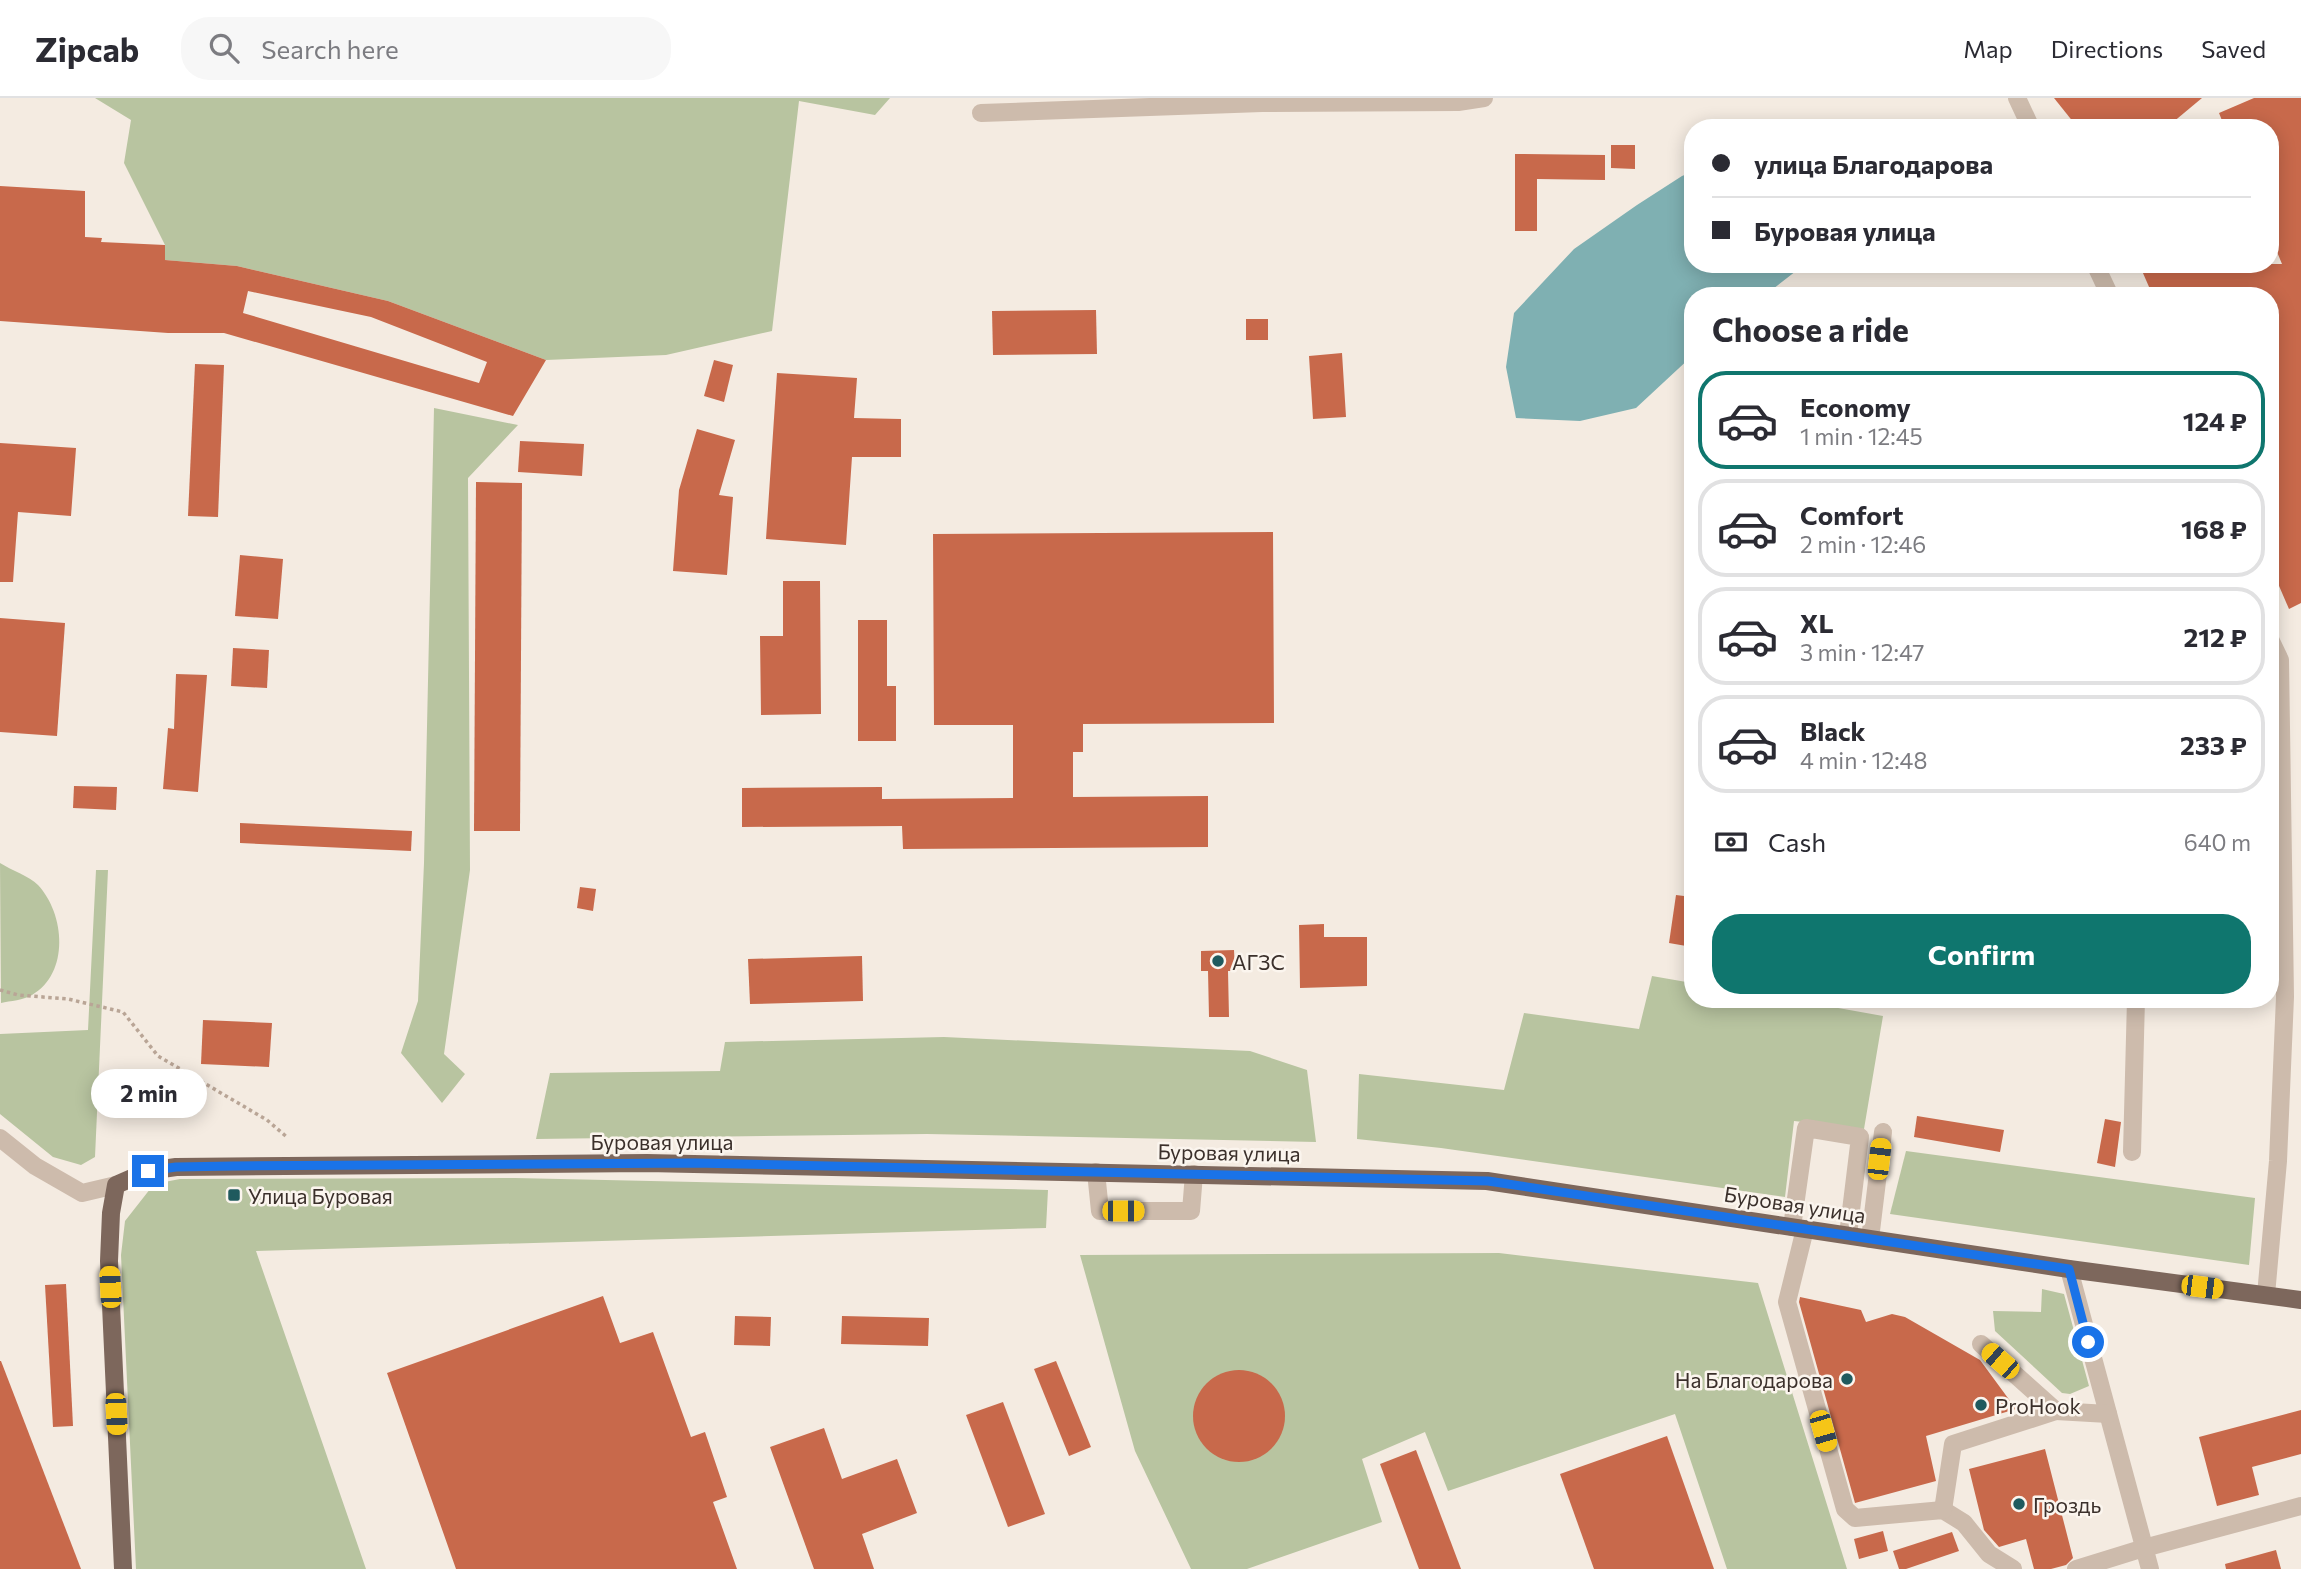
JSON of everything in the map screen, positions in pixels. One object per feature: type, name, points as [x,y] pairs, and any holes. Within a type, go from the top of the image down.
[{"type":"main road","name":"Буровая улица","points":[[116,1185],[148,1171],[176,1167],[647,1163],[1488,1181],[2069,1269],[2301,1300]]},
{"type":"main road","points":[[116,1185],[111,1213],[109,1261],[123,1569]]},
{"type":"street","points":[[981,113],[1262,101],[1458,102],[1485,98]]},
{"type":"street","points":[[2018,98],[2027,119]]},
{"type":"street","points":[[2266,1295],[2277,1161],[2285,997],[2279,658]]},
{"type":"street","points":[[2133,1152],[2136,1008]]},
{"type":"street","points":[[1848,1235],[1860,1137],[1806,1128],[1799,1228],[1787,1302],[1845,1509],[1855,1518],[1943,1510],[1964,1524],[1989,1554],[2013,1569]]},
{"type":"street","points":[[1870,1238],[1882,1132]]},
{"type":"street","points":[[0,1138],[35,1166],[82,1193],[116,1185]]},
{"type":"street","points":[[1096,1171],[1100,1211],[1191,1211],[1194,1174]]},
{"type":"street","points":[[2069,1269],[2150,1569]]},
{"type":"street","points":[[1980,1344],[2056,1411]]},
{"type":"street","points":[[1943,1510],[1953,1444],[2056,1411],[2108,1414]]},
{"type":"street","points":[[2076,1569],[2301,1506]]},
{"type":"path","points":[[0,990],[18,995],[68,999],[123,1013],[158,1056],[267,1120],[288,1138]]},
{"type":"green space","points":[[95,98],[890,98],[875,115],[799,101],[772,331],[666,355],[546,360],[388,301],[237,266],[165,260],[165,245],[124,163],[131,120]]},
{"type":"green space","points":[[434,408],[518,425],[468,478],[470,870],[444,1054],[465,1074],[442,1103],[401,1053],[418,1001],[424,863]]},
{"type":"green space","points":[[0,863],[30,879],[47,897],[54,911],[59,943],[53,973],[44,985],[29,997],[1,1003]]},
{"type":"green space","points":[[96,870],[108,870],[95,1157],[81,1165],[53,1157],[0,1114],[0,1034],[88,1030]]},
{"type":"green space","points":[[1652,976],[1684,982],[1684,1008],[1838,1008],[1883,1016],[1864,1129],[1794,1121],[1785,1197],[1441,1148],[1357,1139],[1359,1074],[1504,1090],[1524,1013],[1639,1029]]},
{"type":"green space","points":[[944,1037],[1250,1051],[1307,1070],[1316,1142],[927,1134],[536,1139],[550,1073],[720,1071],[725,1042]]},
{"type":"green space","points":[[1906,1151],[2255,1198],[2249,1265],[1890,1214]]},
{"type":"green space","points":[[515,1178],[1048,1190],[1046,1228],[256,1251],[366,1569],[136,1569],[121,1255],[125,1221],[154,1184],[180,1179]]},
{"type":"green space","points":[[1499,1253],[1758,1283],[1847,1569],[1727,1569],[1675,1414],[1448,1491],[1425,1432],[1362,1459],[1382,1522],[1247,1569],[1191,1569],[1135,1451],[1080,1255]]},
{"type":"green space","points":[[2042,1289],[2064,1294],[2089,1386],[2070,1394],[2062,1393],[1995,1331],[1993,1311],[2041,1312]]},
{"type":"water","points":[[1684,175],[1684,273],[1793,273],[1776,287],[1684,287],[1684,363],[1636,408],[1580,421],[1516,418],[1506,367],[1514,313],[1574,249]]},
{"type":"building","points":[[2054,98],[2202,98],[2177,119],[2071,119]]},
{"type":"building","points":[[2254,98],[2301,98],[2301,603],[2289,609],[2279,586],[2279,287],[2149,287],[2143,273],[2279,273],[2279,264],[2282,264],[2279,257],[2279,119],[2221,119],[2219,113]]},
{"type":"building","points":[[1611,145],[1635,145],[1635,169],[1611,168]]},
{"type":"building","points":[[1515,154],[1605,155],[1605,180],[1537,179],[1537,231],[1515,231]]},
{"type":"building","points":[[0,186],[85,191],[85,237],[102,238],[101,242],[165,245],[165,260],[237,266],[388,301],[546,360],[513,416],[224,333],[168,333],[0,321]],"holes":[[[248,291],[371,317],[487,362],[479,383],[243,313]]]},
{"type":"building","points":[[1096,310],[1097,354],[993,355],[992,311]]},
{"type":"building","points":[[1246,319],[1268,319],[1268,340],[1246,340]]},
{"type":"building","points":[[1342,353],[1346,417],[1313,419],[1309,356]]},
{"type":"building","points":[[714,360],[733,365],[724,402],[704,396]]},
{"type":"building","points":[[195,364],[224,365],[218,517],[188,516]]},
{"type":"building","points":[[777,373],[857,378],[854,418],[901,419],[901,457],[852,457],[846,545],[766,539]]},
{"type":"building","points":[[697,429],[735,440],[719,495],[733,497],[727,575],[673,571],[679,490]]},
{"type":"building","points":[[520,441],[584,444],[582,476],[518,472]]},
{"type":"building","points":[[0,443],[76,448],[71,516],[18,512],[13,582],[0,582]]},
{"type":"building","points":[[476,482],[522,483],[520,831],[474,831]]},
{"type":"building","points":[[1273,532],[1274,723],[1083,724],[1083,752],[1073,752],[1073,797],[1208,796],[1208,847],[903,849],[902,826],[742,827],[742,788],[882,787],[882,799],[1013,798],[1013,725],[934,725],[933,534]]},
{"type":"building","points":[[240,555],[283,559],[278,619],[235,616]]},
{"type":"building","points":[[783,581],[820,581],[821,714],[761,715],[760,636],[783,636]]},
{"type":"building","points":[[0,618],[65,623],[57,736],[0,732]]},
{"type":"building","points":[[858,620],[887,620],[887,686],[896,686],[896,741],[858,741]]},
{"type":"building","points":[[233,648],[269,650],[267,688],[231,686]]},
{"type":"building","points":[[176,674],[207,675],[198,792],[163,789],[168,728],[174,729]]},
{"type":"building","points":[[74,786],[117,787],[116,810],[73,808]]},
{"type":"building","points":[[240,823],[412,831],[411,851],[240,843]]},
{"type":"building","points":[[580,887],[596,889],[593,911],[577,908]]},
{"type":"building","points":[[1676,895],[1684,896],[1684,946],[1669,943]]},
{"type":"building","points":[[1324,924],[1324,937],[1367,937],[1367,986],[1300,988],[1299,925]]},
{"type":"building","points":[[1234,950],[1235,971],[1228,971],[1229,1017],[1209,1017],[1208,971],[1201,971],[1201,951]]},
{"type":"building","points":[[862,956],[863,1001],[750,1004],[748,959]]},
{"type":"building","points":[[203,1020],[272,1023],[269,1067],[201,1064]]},
{"type":"building","points":[[1917,1116],[2004,1130],[2000,1152],[1914,1137]]},
{"type":"building","points":[[2105,1119],[2121,1122],[2115,1167],[2097,1163]]},
{"type":"building","points":[[66,1284],[73,1426],[53,1427],[45,1285]]},
{"type":"building","points":[[603,1296],[620,1343],[653,1332],[691,1437],[705,1432],[727,1497],[713,1502],[737,1569],[456,1569],[387,1373]]},
{"type":"building","points":[[1800,1297],[1861,1310],[1866,1322],[1892,1314],[1905,1317],[1980,1360],[2016,1409],[1926,1436],[1936,1481],[1855,1503],[1799,1302]]},
{"type":"building","points":[[735,1316],[771,1317],[770,1346],[734,1345]]},
{"type":"building","points":[[842,1316],[929,1318],[928,1346],[841,1344]]},
{"type":"building","points":[[1,1361],[81,1569],[0,1569]]},
{"type":"building","points":[[1056,1361],[1091,1447],[1069,1456],[1034,1369]]},
{"type":"building","points":[[1239,1370],[1257,1373],[1272,1383],[1282,1398],[1285,1416],[1282,1434],[1272,1449],[1257,1459],[1239,1462],[1221,1459],[1206,1449],[1196,1434],[1193,1416],[1196,1398],[1206,1383],[1221,1373]]},
{"type":"building","points":[[1003,1402],[1045,1514],[1008,1527],[966,1415]]},
{"type":"building","points":[[2301,1410],[2301,1454],[2252,1467],[2259,1495],[2217,1506],[2199,1437]]},
{"type":"building","points":[[824,1428],[842,1479],[897,1459],[917,1513],[862,1534],[874,1569],[814,1569],[770,1447]]},
{"type":"building","points":[[1667,1436],[1714,1569],[1594,1569],[1560,1474]]},
{"type":"building","name":"Гроздь","points":[[2045,1449],[2073,1558],[2066,1565],[2051,1569],[2034,1569],[2026,1539],[1999,1547],[1984,1530],[1969,1469]]},
{"type":"building","points":[[1416,1450],[1461,1569],[1419,1569],[1380,1464]]},
{"type":"building","points":[[1883,1531],[1888,1551],[1859,1559],[1854,1539]]},
{"type":"building","points":[[1952,1532],[1959,1551],[1899,1569],[1893,1551]]},
{"type":"building","points":[[2276,1550],[2281,1569],[2226,1569],[2225,1564]]},
{"type":"place","name":"АГЗС","points":[[1218,961]]},
{"type":"place","name":"Улица Буровая","points":[[234,1195]]},
{"type":"place","name":"На Благодарова","points":[[1847,1379]]},
{"type":"place","name":"ProHook","points":[[1981,1405]]},
{"type":"place","name":"Гроздь","points":[[2019,1504]]},
{"type":"route","points":[[148,1171],[176,1167],[234,1166],[647,1163],[1488,1181],[2069,1269],[2088,1342]]}]
